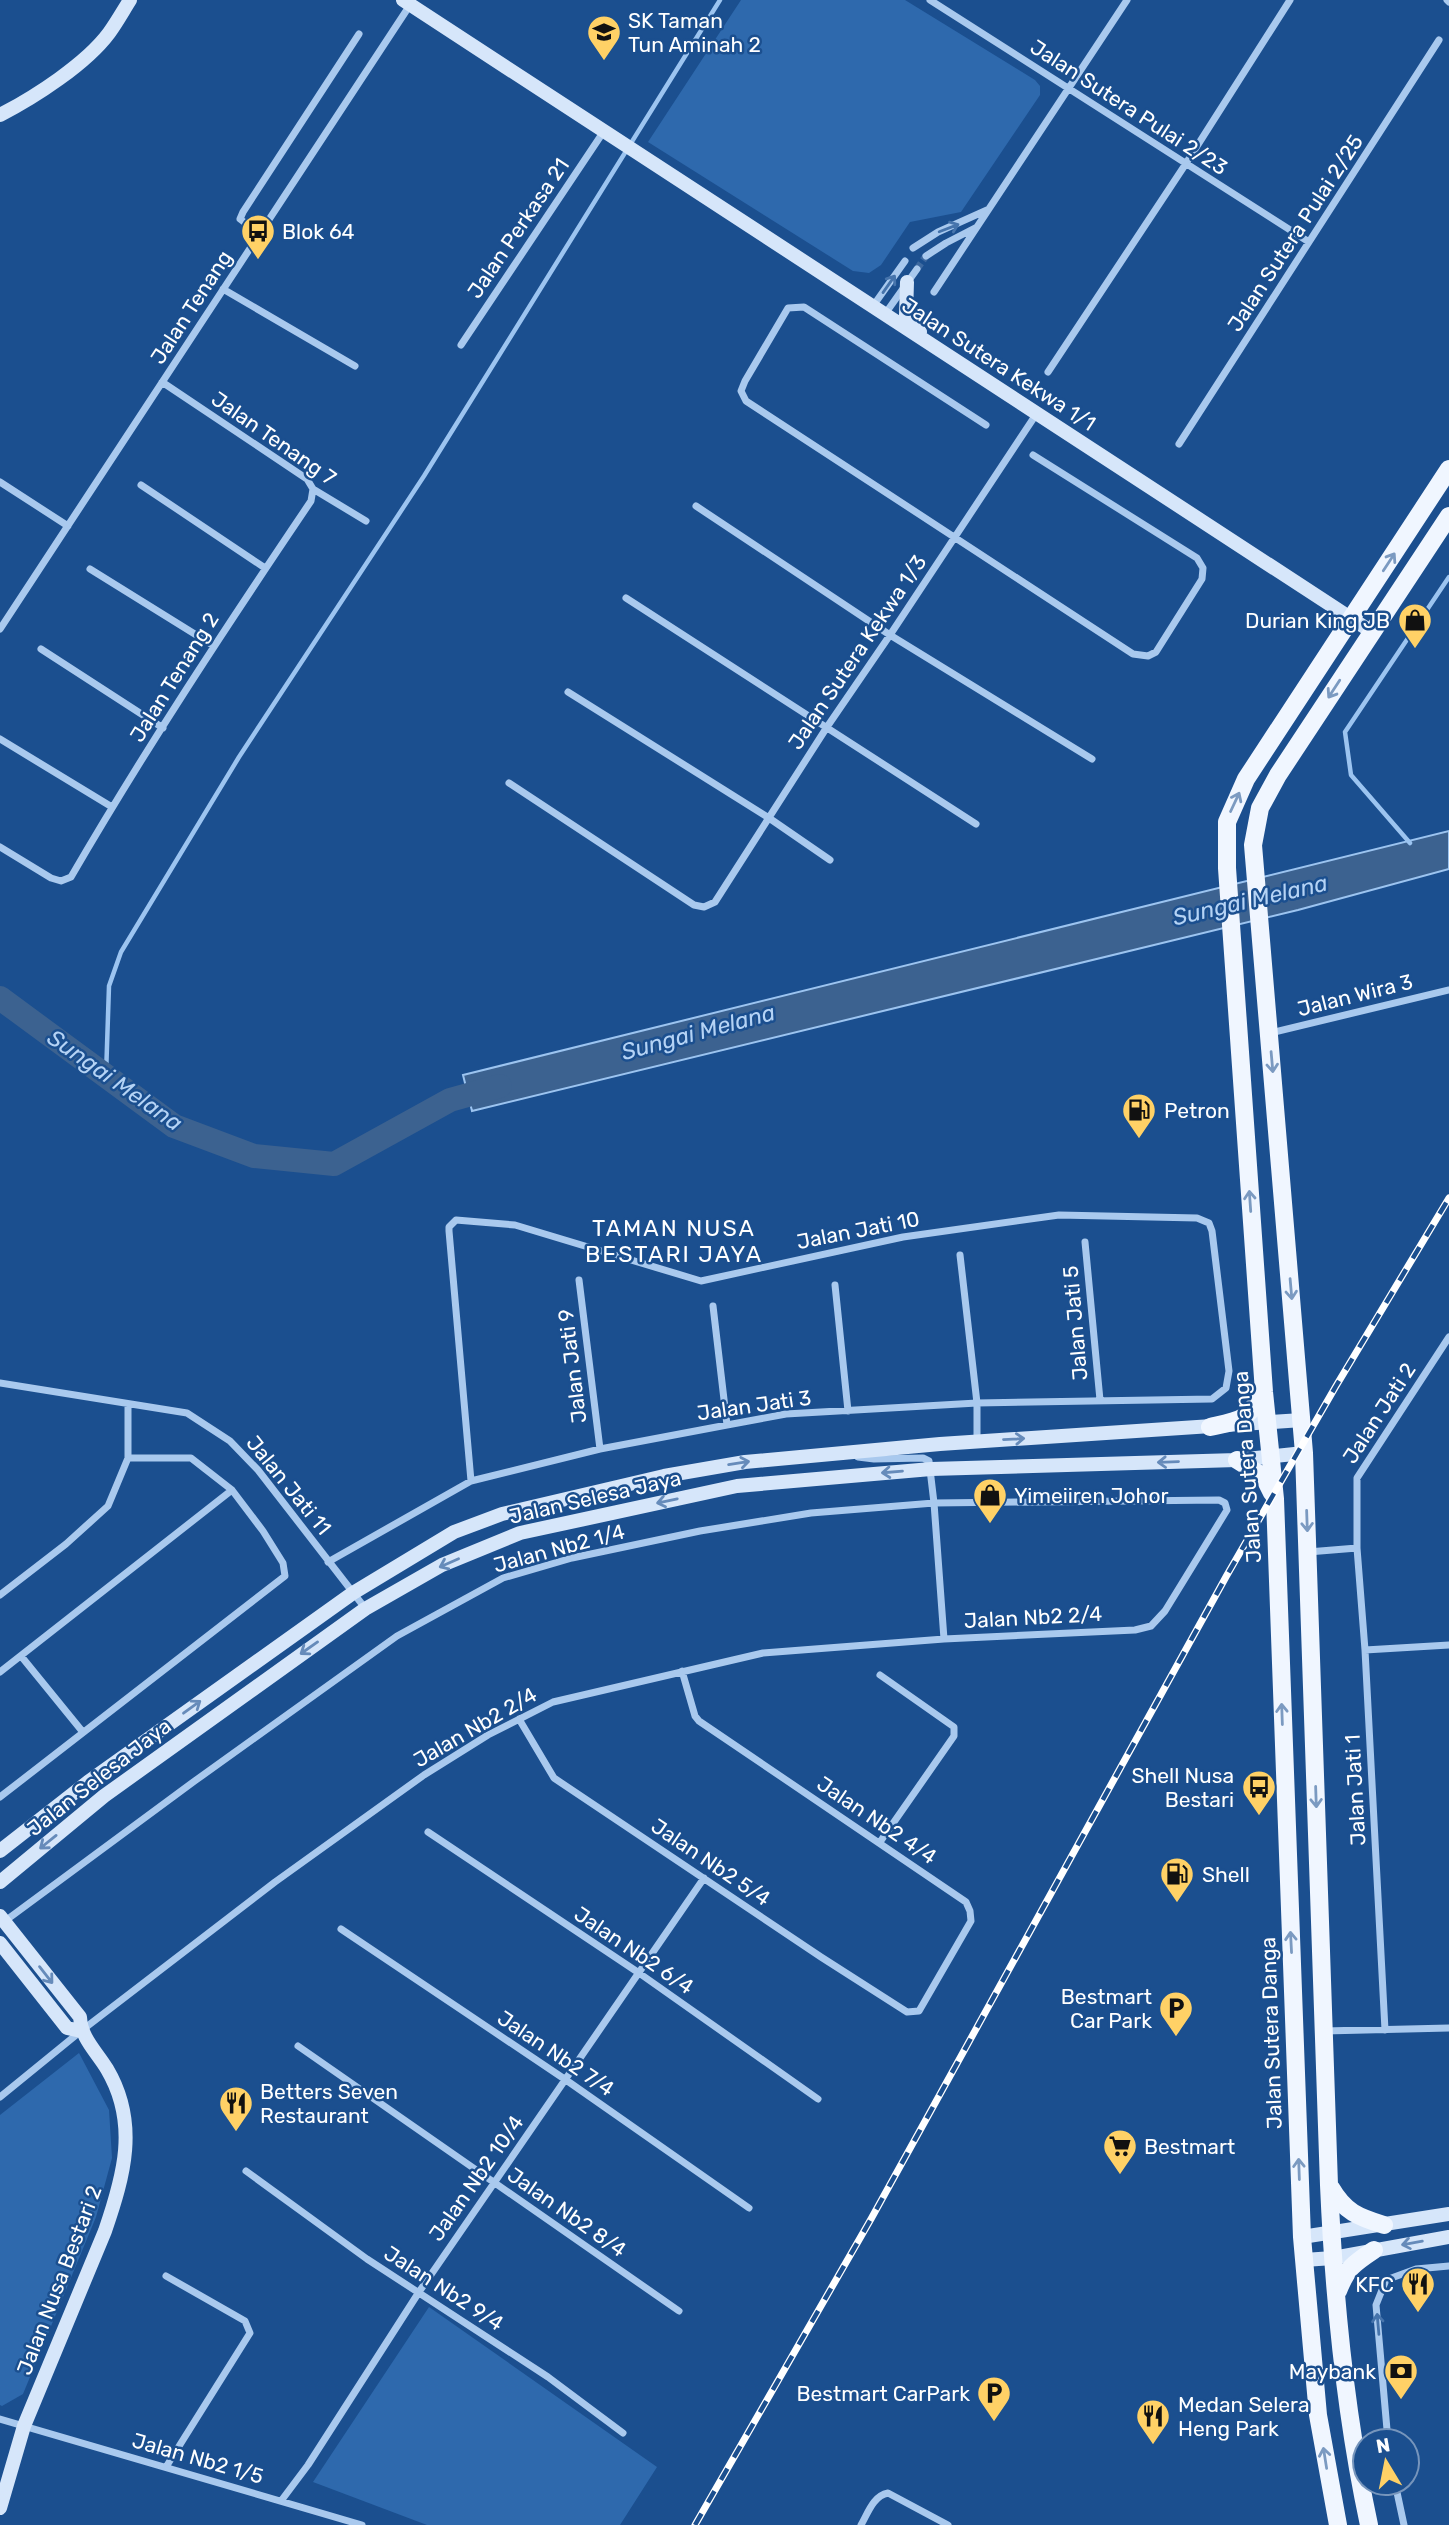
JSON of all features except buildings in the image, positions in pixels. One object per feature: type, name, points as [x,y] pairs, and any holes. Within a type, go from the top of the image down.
[{"type":"main road","points":[[0,115],[23,103],[73,68],[108,34],[130,0]]},
{"type":"main road","name":"Jalan Sutera Kekwa 1/1","points":[[407,2],[1372,632]]},
{"type":"main road","points":[[907,282],[906,315],[928,342]]},
{"type":"main road","name":"Jalan Sutera Danga","points":[[1338,2525],[1318,2415],[1302,2237],[1275,1499],[1264,1392],[1232,950],[1227,822],[1246,779],[1449,469]]},
{"type":"main road","points":[[1369,2525],[1349,2411],[1335,2298],[1304,1453],[1253,845],[1260,807],[1278,775],[1449,516]]},
{"type":"main road","points":[[1210,1427],[1241,1420],[1264,1392]]},
{"type":"main road","name":"Jalan Selesa Jaya","points":[[0,1851],[88,1782],[353,1593],[454,1532],[502,1514],[664,1476],[745,1462],[977,1441],[1302,1420]]},
{"type":"main road","name":"Jalan Selesa Jaya","points":[[0,1882],[104,1796],[365,1609],[442,1565],[520,1533],[737,1486],[931,1469],[1237,1460],[1304,1453]]},
{"type":"main road","points":[[1237,1460],[1264,1477],[1275,1499]]},
{"type":"main road","name":"Jalan Nusa Bestari 2","points":[[0,2508],[24,2426],[105,2231],[123,2166],[127,2130],[122,2103],[108,2071],[81,2031],[80,2017],[2,1919]]},
{"type":"main road","name":"Jalan Nusa Bestari 2","points":[[0,1943],[67,2028],[81,2031]]},
{"type":"main road","points":[[1329,2185],[1341,2205],[1359,2217],[1384,2225]]},
{"type":"main road","points":[[1302,2237],[1449,2214]]},
{"type":"main road","points":[[1304,2260],[1333,2258],[1449,2237]]},
{"type":"main road","points":[[1335,2298],[1345,2272],[1374,2250]]},
{"type":"street","name":"Jalan Sutera Pulai 2/23","points":[[930,0],[1310,242]]},
{"type":"street","points":[[934,292],[1127,0]]},
{"type":"street","points":[[1048,372],[1290,0]]},
{"type":"street","name":"Jalan Tenang","points":[[0,629],[260,234],[407,2]]},
{"type":"street","points":[[260,234],[240,219],[243,212],[359,34]]},
{"type":"street","name":"Jalan Sutera Pulai 2/25","points":[[1180,444],[1439,40]]},
{"type":"street","name":"Jalan Perkasa 21","points":[[461,345],[604,130]]},
{"type":"street","points":[[913,248],[938,232],[987,210]]},
{"type":"street","points":[[926,257],[976,228]]},
{"type":"street","points":[[879,310],[905,261]]},
{"type":"street","points":[[879,310],[917,269]]},
{"type":"street","points":[[223,289],[355,366]]},
{"type":"street","points":[[986,425],[804,306],[788,308],[741,391],[746,401],[1133,654],[1148,656],[1156,652],[1202,579],[1203,568],[1197,558],[1033,455]]},
{"type":"street","name":"Jalan Tenang 7","points":[[162,382],[307,479],[313,489],[366,521]]},
{"type":"street","name":"Jalan Sutera Kekwa 1/3","points":[[509,783],[694,905],[704,906],[715,902],[827,727],[1037,413]]},
{"type":"street","points":[[0,482],[68,526]]},
{"type":"street","points":[[141,485],[265,568]]},
{"type":"street","name":"Jalan Tenang 2","points":[[0,847],[51,878],[61,881],[71,877],[214,646],[311,500],[313,489]]},
{"type":"street","points":[[696,506],[890,635],[1092,759]]},
{"type":"street","points":[[90,569],[214,646]]},
{"type":"street","points":[[626,598],[976,824]]},
{"type":"street","points":[[41,649],[163,728]]},
{"type":"street","points":[[568,692],[769,818],[830,860]]},
{"type":"street","points":[[0,739],[112,807]]},
{"type":"street","name":"Jalan Wira 3","points":[[1269,1033],[1449,990]]},
{"type":"street","name":"Jalan Jati 10","points":[[471,1481],[449,1231],[456,1220],[515,1225],[701,1281],[903,1237],[1059,1215],[1197,1218],[1209,1223],[1212,1231],[1229,1371],[1226,1388],[1212,1399]]},
{"type":"street","name":"Jalan Jati 5","points":[[1085,1242],[1100,1400]]},
{"type":"street","points":[[960,1255],[977,1404],[977,1441]]},
{"type":"street","name":"Jalan Jati 9","points":[[579,1280],[600,1449]]},
{"type":"street","points":[[835,1285],[848,1410]]},
{"type":"street","points":[[713,1306],[727,1425]]},
{"type":"street","name":"Jalan Jati 2","points":[[1356,1548],[1357,1478],[1449,1337]]},
{"type":"street","name":"Jalan Jati 11","points":[[0,1383],[187,1413],[230,1441],[258,1470],[365,1609]]},
{"type":"street","name":"Jalan Jati 3","points":[[328,1562],[471,1481],[600,1449],[727,1425],[786,1415],[848,1410],[1100,1400],[1212,1399]]},
{"type":"street","points":[[0,1595],[66,1544],[108,1506],[128,1458],[128,1404]]},
{"type":"street","points":[[839,1453],[874,1459],[923,1458],[929,1461],[944,1639]]},
{"type":"street","points":[[0,1797],[285,1576],[284,1563],[232,1490],[191,1458],[128,1458]]},
{"type":"street","points":[[0,1672],[232,1490]]},
{"type":"street","name":"Jalan Nb2 1/4","points":[[2,1919],[397,1636],[503,1578],[572,1558],[700,1531],[811,1513],[934,1503],[1219,1500],[1225,1503],[1227,1510],[1165,1611],[1151,1626]]},
{"type":"street","points":[[1308,1552],[1356,1548]]},
{"type":"street","name":"Jalan Jati 1","points":[[1356,1548],[1365,1650],[1385,2030]]},
{"type":"street","name":"Jalan Nb2 2/4","points":[[0,2097],[81,2031],[275,1882],[424,1775],[488,1735],[553,1702],[763,1653],[944,1639],[1135,1630],[1151,1626]]},
{"type":"street","points":[[1365,1650],[1449,1645]]},
{"type":"street","points":[[21,1656],[82,1731]]},
{"type":"street","name":"Jalan Nb2 4/4","points":[[682,1671],[695,1716],[699,1721],[966,1902],[971,1921],[922,2008],[917,2012],[907,2012]]},
{"type":"street","points":[[880,1675],[954,1727],[954,1736],[880,1842]]},
{"type":"street","name":"Jalan Nb2 5/4","points":[[519,1719],[554,1778],[907,2012]]},
{"type":"street","name":"Jalan Nb2 6/4","points":[[428,1832],[639,1973],[818,2099]]},
{"type":"street","name":"Jalan Nb2 10/4","points":[[281,2501],[308,2465],[419,2292],[704,1878]]},
{"type":"street","name":"Jalan Nb2 7/4","points":[[341,1928],[749,2208]]},
{"type":"street","points":[[1324,2031],[1449,2028]]},
{"type":"street","name":"Jalan Nb2 8/4","points":[[298,2046],[679,2311]]},
{"type":"street","name":"Jalan Nb2 9/4","points":[[246,2171],[367,2259],[548,2377],[623,2433]]},
{"type":"street","points":[[1387,2427],[1376,2305],[1386,2280],[1416,2269],[1449,2266]]},
{"type":"street","points":[[166,2276],[245,2321],[250,2333],[166,2467]]},
{"type":"street","name":"Jalan Nb2 1/5","points":[[0,2419],[362,2525]]},
{"type":"street","points":[[861,2525],[880,2495],[888,2493],[948,2525]]},
{"type":"street","points":[[1398,2497],[1404,2525]]},
{"type":"shaded area","points":[[741,0],[905,0],[1035,80],[1040,86],[1040,95],[961,212],[910,222],[881,265],[869,273],[853,271],[648,142]]},
{"type":"shaded area","points":[[79,2053],[109,2110],[112,2158],[96,2217],[23,2394],[2,2406],[0,2115]]},
{"type":"shaded area","points":[[429,2307],[657,2467],[620,2525],[427,2525],[313,2482]]},
{"type":"water","points":[[1449,831],[1449,869],[1298,910],[472,1111],[463,1075]]},
{"type":"waterway","points":[[106,1076],[109,986],[121,952],[239,757],[424,476],[720,0]]},
{"type":"waterway","points":[[1410,843],[1351,775],[1345,732],[1449,577]]},
{"type":"waterway","name":"Sungai Melana","points":[[0,998],[174,1126],[254,1156],[334,1164],[450,1100],[500,1086]]},
{"type":"tunnel","points":[[917,269],[926,256]]},
{"type":"railway","points":[[695,2525],[871,2219],[1227,1575],[1449,1198]]},
{"type":"place","name":"SK Taman Tun Aminah 2","points":[[604,62]]},
{"type":"place","name":"Blok 64","points":[[258,261]]},
{"type":"place","name":"Durian King JB","points":[[1415,650]]},
{"type":"place","name":"Petron","points":[[1139,1140]]},
{"type":"place","name":"Yimeiiren Johor","points":[[990,1525]]},
{"type":"place","name":"Shell Nusa Bestari","points":[[1259,1817]]},
{"type":"place","name":"Shell","points":[[1177,1904]]},
{"type":"place","name":"Bestmart Car Park","points":[[1176,2038]]},
{"type":"place","name":"Betters Seven Restaurant","points":[[236,2133]]},
{"type":"place","name":"Bestmart","points":[[1120,2176]]},
{"type":"place","name":"KFC","points":[[1418,2314]]},
{"type":"place","name":"Maybank","points":[[1401,2401]]},
{"type":"place","name":"Bestmart CarPark","points":[[994,2423]]},
{"type":"place","name":"Medan Selera Heng Park","points":[[1153,2446]]},
{"type":"district","name":"TAMAN NUSA BESTARI JAYA","points":[[674,1241]]}]
